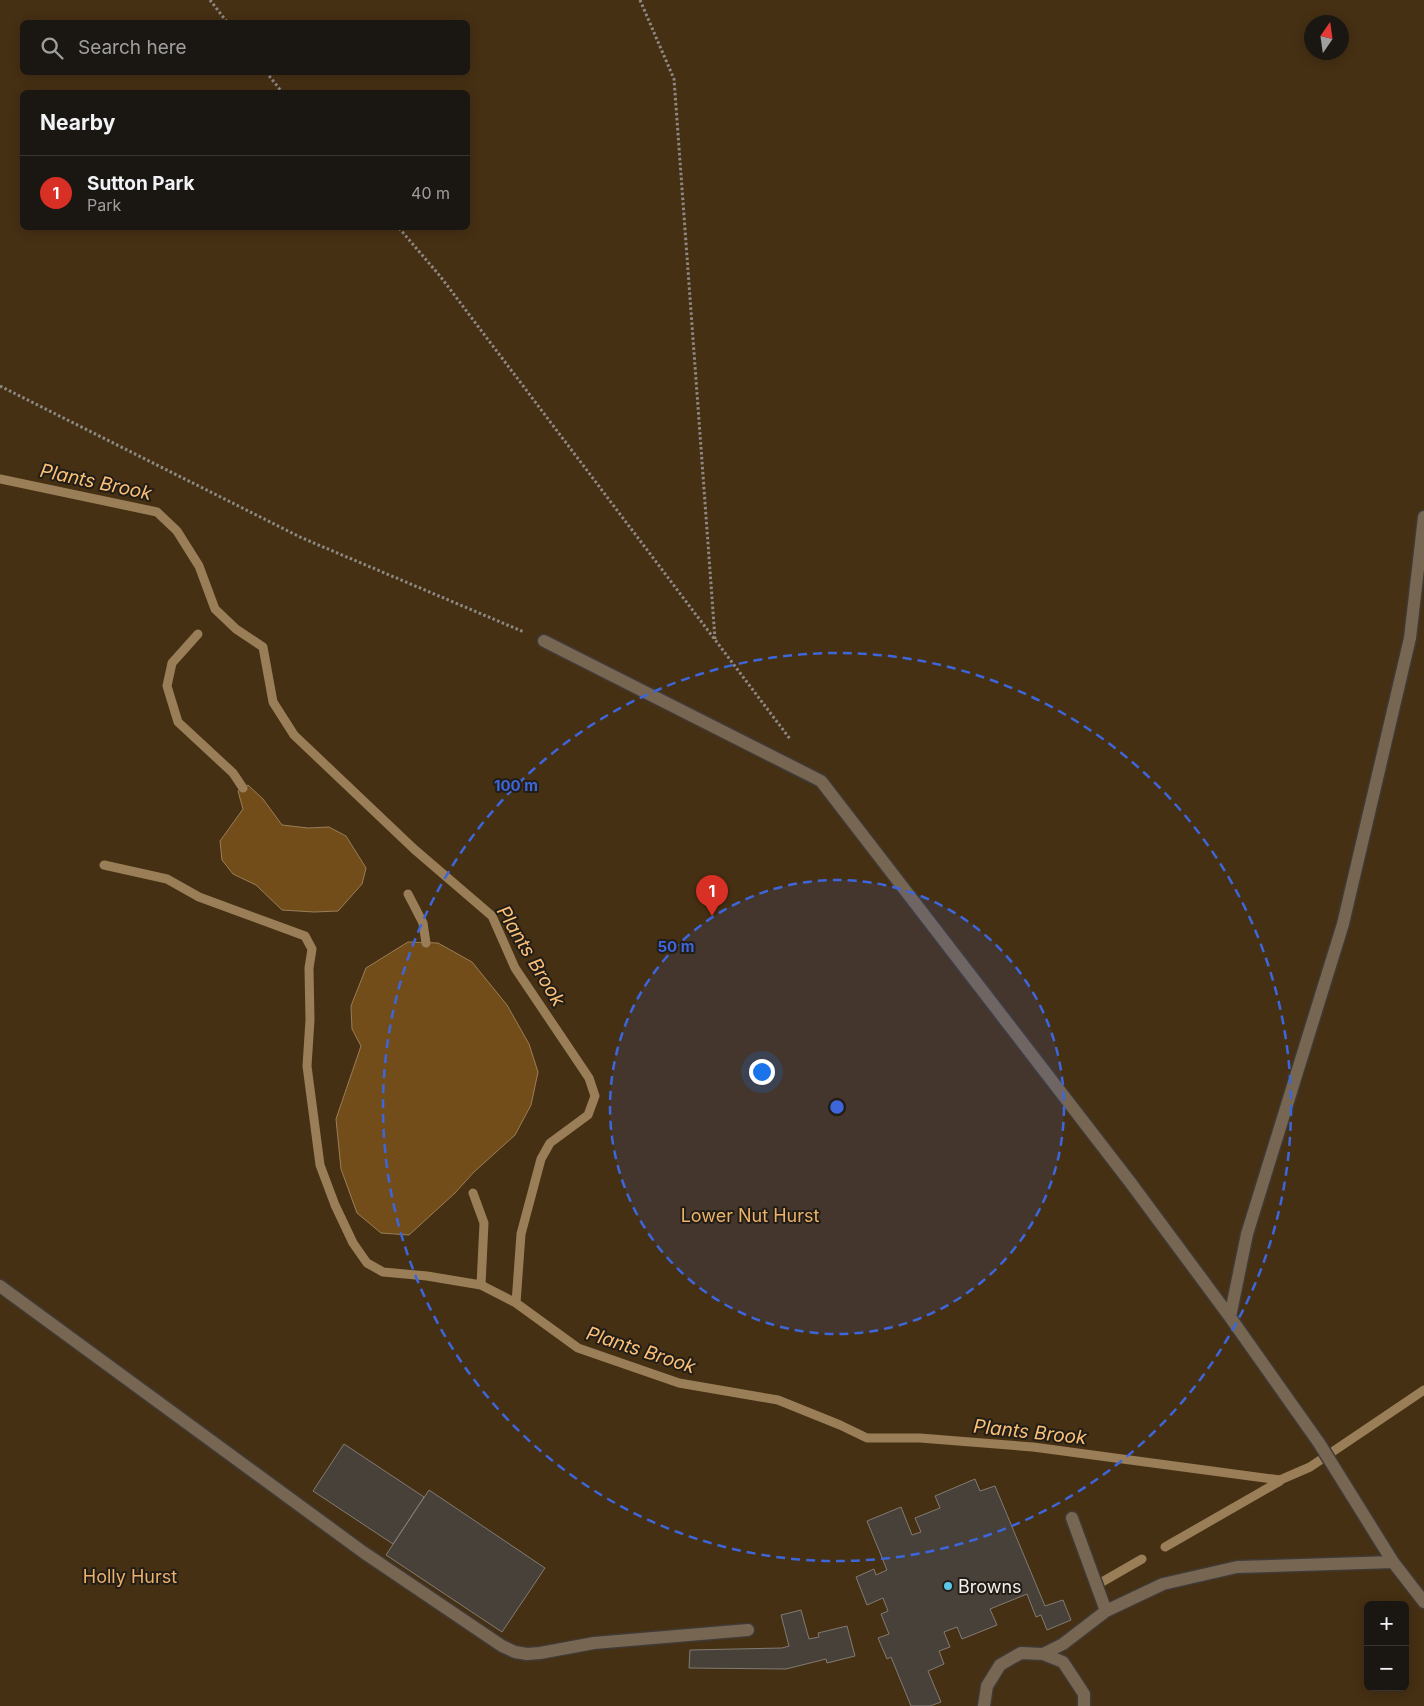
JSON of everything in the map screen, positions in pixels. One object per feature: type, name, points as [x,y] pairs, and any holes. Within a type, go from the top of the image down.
[{"type":"lane","points":[[1230,1317],[1247,1234],[1343,924],[1410,638],[1424,517]]},
{"type":"lane","points":[[544,641],[821,781],[1130,1182],[1230,1317],[1322,1447],[1393,1562],[1424,1602]]},
{"type":"lane","points":[[0,1286],[363,1552],[502,1646],[514,1652],[540,1653],[594,1643],[748,1630]]},
{"type":"lane","points":[[1072,1518],[1106,1611]]},
{"type":"lane","points":[[1043,1654],[1063,1644],[1106,1611],[1163,1584],[1237,1567],[1393,1562]]},
{"type":"lane","points":[[984,1706],[987,1686],[1000,1666],[1021,1653],[1043,1654],[1063,1662],[1084,1694],[1084,1706]]},
{"type":"path","points":[[210,0],[225,20]]},
{"type":"path","points":[[640,0],[674,79],[715,640]]},
{"type":"path","points":[[268,75],[280,90]]},
{"type":"path","points":[[400,230],[440,276],[791,742]]},
{"type":"path","points":[[0,386],[302,538],[544,641]]},
{"type":"green space","points":[[0,0],[1424,0],[1424,1706],[0,1706]]},
{"type":"shaded area","points":[[248,785],[263,799],[282,825],[308,828],[329,827],[346,836],[366,868],[362,884],[338,911],[282,910],[256,885],[233,874],[222,860],[220,841],[243,809],[238,791]]},
{"type":"shaded area","points":[[408,942],[438,943],[472,962],[507,1005],[529,1044],[538,1072],[531,1105],[515,1135],[409,1235],[381,1233],[357,1213],[341,1169],[336,1119],[361,1046],[352,1029],[351,1006],[366,968]]},
{"type":"building","points":[[344,1444],[424,1497],[393,1544],[313,1491]]},
{"type":"building","name":"Browns","points":[[975,1479],[980,1491],[995,1486],[1045,1606],[1063,1600],[1071,1620],[1047,1630],[1041,1615],[1036,1617],[1027,1594],[990,1609],[997,1625],[962,1639],[957,1627],[944,1632],[950,1647],[939,1651],[944,1664],[928,1671],[941,1702],[930,1706],[911,1706],[891,1657],[887,1659],[878,1638],[889,1634],[881,1614],[888,1611],[883,1598],[867,1605],[856,1577],[874,1569],[876,1575],[887,1570],[867,1521],[901,1507],[912,1535],[921,1532],[915,1518],[940,1508],[935,1496]]},
{"type":"building","points":[[429,1490],[545,1568],[502,1632],[386,1555]]},
{"type":"building","points":[[801,1610],[809,1639],[819,1637],[818,1633],[847,1626],[855,1656],[827,1663],[826,1659],[786,1669],[689,1668],[690,1650],[782,1648],[789,1646],[781,1615]]},
{"type":"waterway","name":"Plants Brook","points":[[0,479],[157,512],[177,531],[199,566],[215,609],[236,629],[263,647],[273,702],[294,735],[414,849],[492,916],[515,968],[589,1078],[595,1096],[588,1115],[550,1143],[541,1159],[521,1234],[516,1303],[578,1348],[679,1383],[778,1400],[867,1438],[920,1438],[1033,1447],[1280,1480],[1310,1467],[1424,1390]]},
{"type":"waterway","points":[[198,634],[172,663],[167,686],[178,722],[233,773],[243,788]]},
{"type":"waterway","points":[[104,865],[167,879],[199,897],[305,936],[312,949],[309,968],[310,1020],[307,1066],[320,1165],[335,1205],[353,1243],[367,1263],[383,1272],[427,1276],[481,1285],[516,1303]]},
{"type":"waterway","points":[[408,894],[423,923],[426,943]]},
{"type":"waterway","points":[[473,1193],[484,1223],[481,1285]]},
{"type":"waterway","points":[[1165,1547],[1280,1481]]},
{"type":"waterway","points":[[1102,1582],[1142,1559]]},
{"type":"place","name":"Sutton Park","points":[[712,916]]},
{"type":"place","name":"Browns","points":[[948,1586]]},
{"type":"park label","name":"Lower Nut Hurst","points":[[750,1215]]},
{"type":"park label","name":"Holly Hurst","points":[[130,1576]]}]
